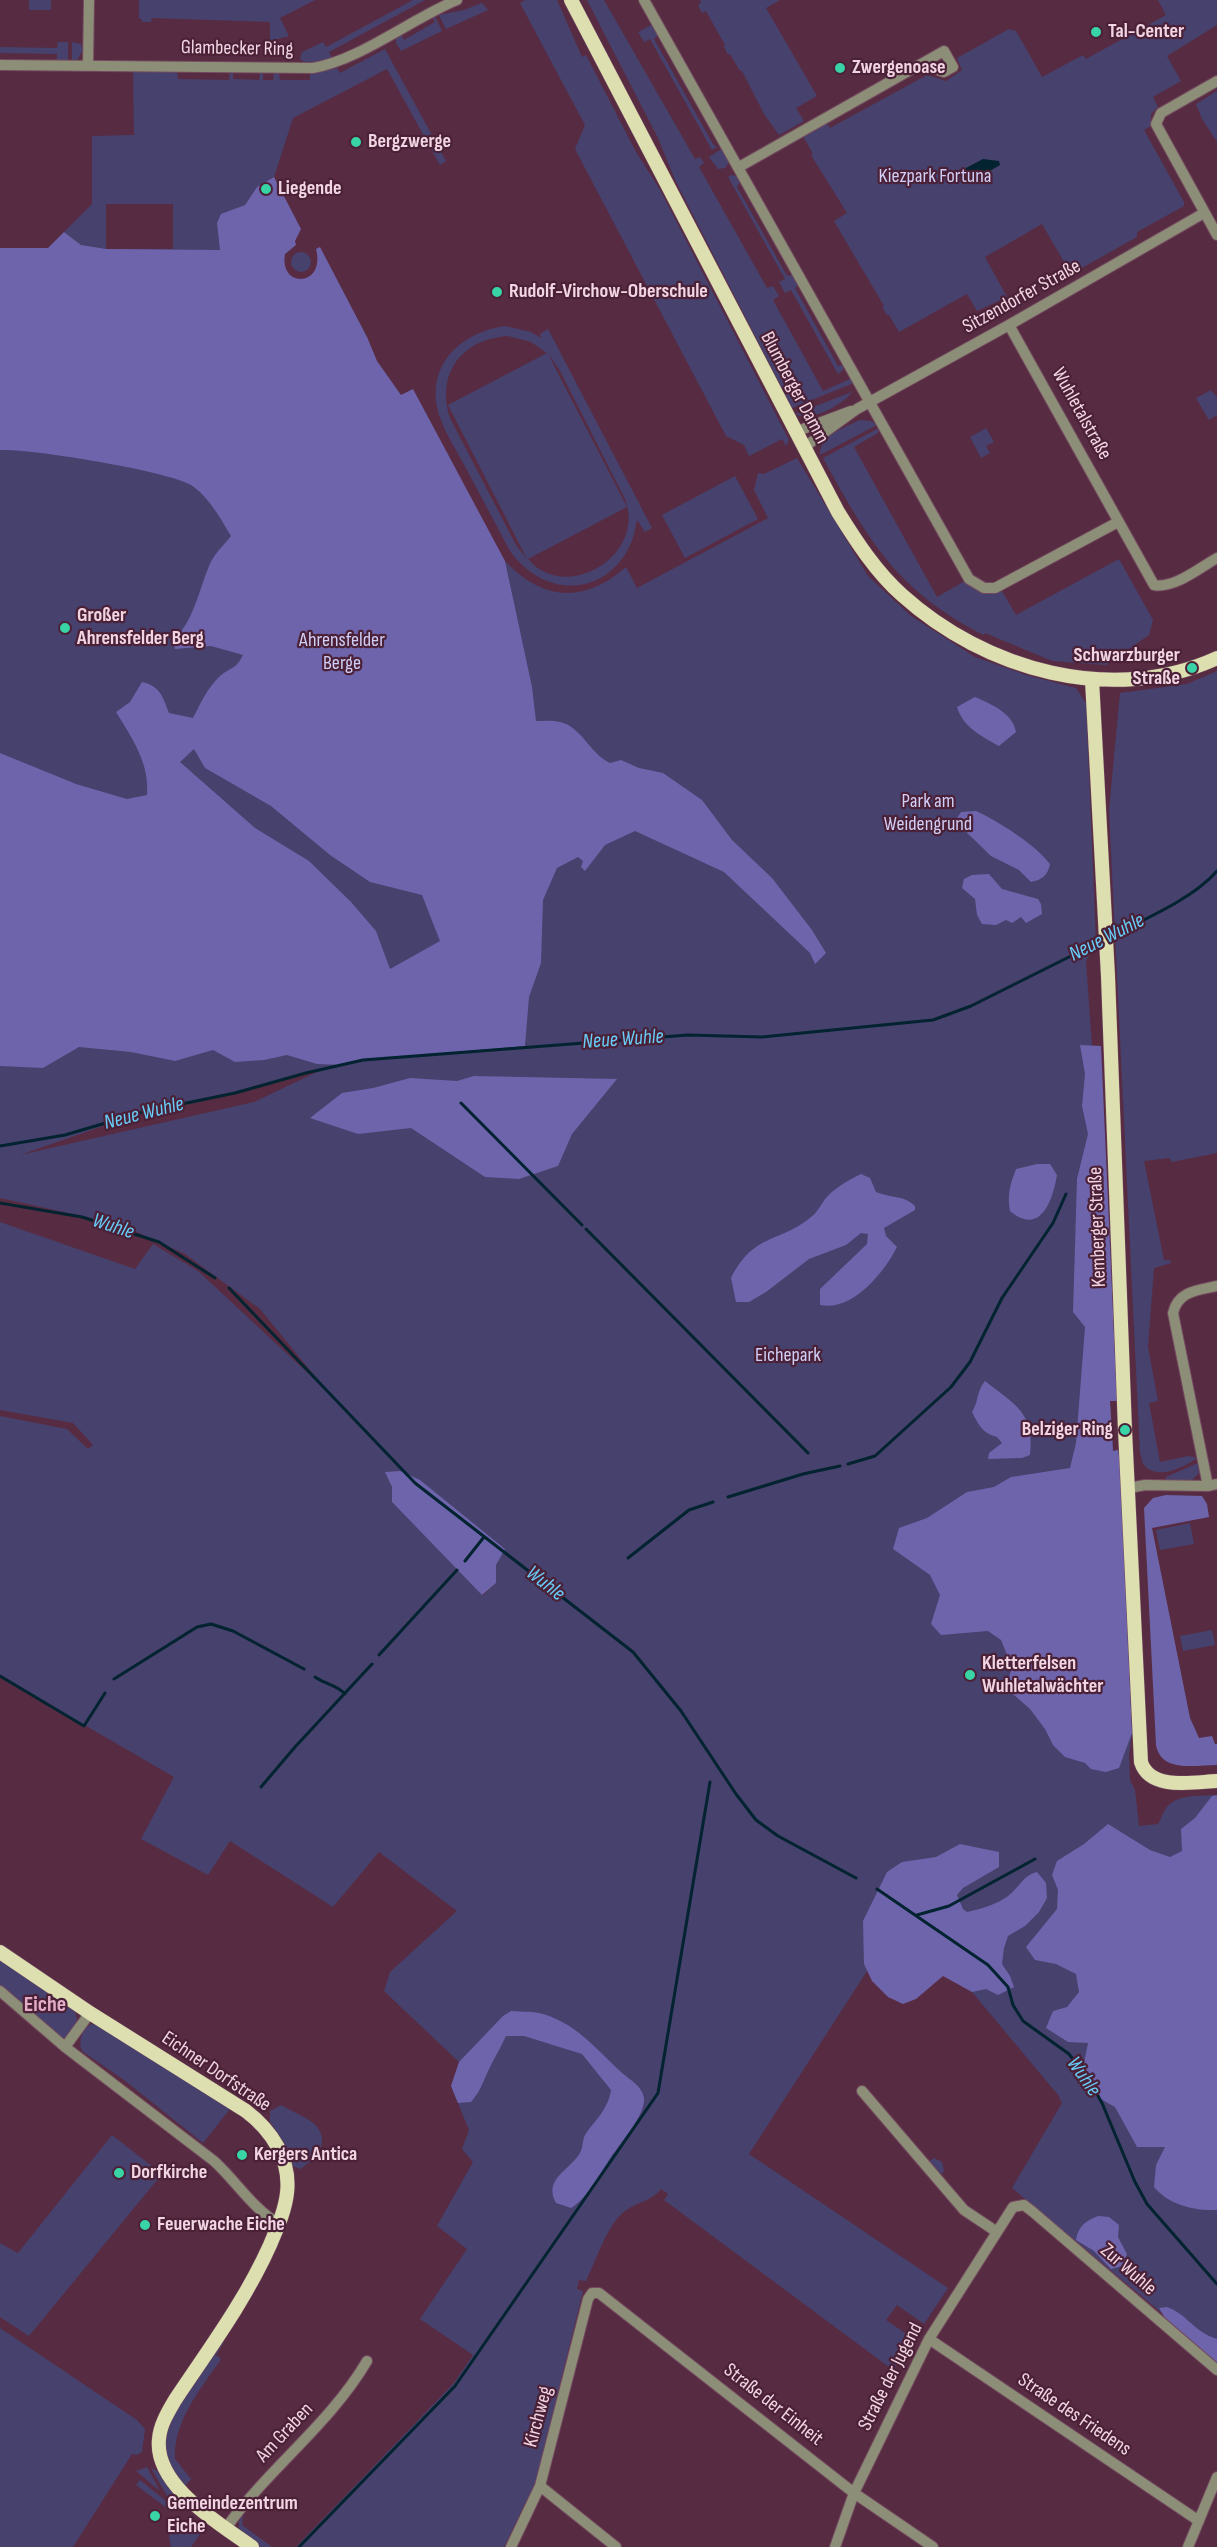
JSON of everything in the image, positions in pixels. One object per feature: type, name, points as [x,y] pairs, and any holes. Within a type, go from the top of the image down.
[{"type":"main road","name":"Blumberger Damm","points":[[571,0],[803,448],[853,538],[901,594],[935,622],[982,648],[1033,667],[1092,680]]},
{"type":"main road","points":[[1092,680],[1116,681],[1161,676],[1192,668],[1217,657]]},
{"type":"main road","name":"Kemberger Straße","points":[[1092,680],[1107,968],[1138,1737],[1144,1771],[1158,1780],[1217,1781]]},
{"type":"main road","name":"Eichner Dorfstraße","points":[[0,1952],[90,2013],[246,2111],[265,2126],[281,2154],[287,2176],[287,2192],[279,2224],[252,2282],[167,2415],[159,2436],[160,2456],[169,2476],[184,2494],[226,2528]]},
{"type":"main road","points":[[226,2528],[252,2547]]},
{"type":"street","points":[[88,65],[89,0]]},
{"type":"street","name":"Glambecker Ring","points":[[0,65],[278,68],[322,66],[333,64],[435,9],[457,0]]},
{"type":"street","points":[[644,0],[969,579],[984,588],[995,588],[1118,522]]},
{"type":"street","points":[[739,168],[910,70]]},
{"type":"street","points":[[1217,81],[1161,113],[1156,124],[1217,235]]},
{"type":"street","name":"Sitzendorfer Straße","points":[[803,448],[857,409],[1204,213]]},
{"type":"street","name":"Wuhletalstraße","points":[[1009,325],[1154,585],[1171,584],[1217,558]]},
{"type":"street","name":"Sitzendorfer Straße","points":[[795,432],[857,409]]},
{"type":"street","points":[[1129,1488],[1145,1485],[1212,1485],[1173,1313],[1175,1305],[1190,1292],[1217,1286]]},
{"type":"street","points":[[0,1991],[65,2047],[214,2161],[233,2179],[258,2209],[279,2224]]},
{"type":"street","points":[[65,2047],[90,2013]]},
{"type":"street","points":[[862,2091],[964,2210],[997,2232]]},
{"type":"street","name":"Zur Wuhle","points":[[1013,2207],[1024,2205],[1033,2212],[1217,2370]]},
{"type":"street","name":"Straße der Jugend","points":[[836,2547],[854,2493],[929,2339],[1013,2207]]},
{"type":"street","name":"Kirchweg","points":[[510,2547],[540,2486],[588,2299],[592,2293]]},
{"type":"street","name":"Straße der Einheit","points":[[592,2293],[602,2293],[854,2493],[933,2547]]},
{"type":"street","name":"Straße des Friedens","points":[[929,2339],[1199,2521]]},
{"type":"street","name":"Am Graben","points":[[226,2528],[246,2500],[352,2387],[367,2361]]},
{"type":"street","points":[[1188,2547],[1217,2477]]},
{"type":"street","points":[[540,2486],[616,2547]]},
{"type":"green space","points":[[29,0],[51,0],[51,10],[29,10]]},
{"type":"green space","points":[[139,0],[315,0],[280,18],[289,36],[270,41],[270,22],[152,18],[151,22],[142,22],[142,19],[139,19]]},
{"type":"green space","points":[[413,0],[425,0],[329,52],[332,58],[311,63],[300,59],[302,52],[323,42],[326,47]]},
{"type":"green space","points":[[525,0],[557,0],[582,57],[586,55],[636,152],[659,188],[789,440],[786,446],[782,439],[749,456],[744,445],[726,436],[575,149],[585,125],[520,3]]},
{"type":"green space","points":[[587,0],[604,0],[695,159],[700,157],[704,163],[699,167],[767,288],[773,286],[779,296],[773,300],[823,391],[850,379],[854,383],[792,408],[676,182],[658,138]]},
{"type":"green space","points":[[700,0],[780,0],[766,8],[817,96],[796,108],[804,121],[779,135],[764,114],[742,71],[730,54],[728,55],[706,11],[702,13],[698,5],[701,3]]},
{"type":"green space","name":"Kiezpark Fortuna","points":[[1158,0],[1217,0],[1217,25],[1167,56],[1181,81],[1153,97],[1158,107],[1151,114],[1151,126],[1144,130],[1184,202],[1184,206],[1137,232],[1137,237],[1071,274],[1042,224],[985,257],[1007,297],[977,311],[967,294],[899,332],[882,307],[884,306],[834,221],[847,213],[811,155],[813,154],[803,136],[826,122],[830,128],[927,75],[946,81],[962,70],[957,58],[1009,29],[1016,31],[1042,77],[1083,55],[1086,59],[1166,15]]},
{"type":"green space","points":[[482,3],[488,10],[446,29],[439,15],[464,10]]},
{"type":"green space","points":[[432,16],[435,16],[442,31],[401,51],[396,43],[396,36],[401,34],[404,40],[435,22]]},
{"type":"green space","points":[[653,24],[659,34],[654,39],[713,144],[717,147],[712,150],[650,39],[644,42],[638,32]]},
{"type":"green space","points":[[58,42],[68,42],[68,60],[57,60],[57,54],[0,53],[0,47],[57,48]]},
{"type":"green space","points":[[72,42],[81,44],[83,50],[77,60],[72,60]]},
{"type":"green space","points":[[385,49],[446,161],[440,165],[387,69],[293,118],[274,177],[257,187],[245,205],[221,215],[517,622],[505,561],[534,584],[549,590],[564,593],[579,592],[595,587],[626,567],[637,588],[768,518],[754,490],[758,473],[764,474],[797,458],[868,576],[911,616],[975,657],[1026,675],[1076,688],[1086,703],[1096,942],[1086,961],[1117,1401],[1110,1401],[1113,1451],[1118,1450],[1120,1463],[1132,1733],[1129,1755],[1130,1780],[1135,1790],[1139,1826],[1158,1824],[1168,1806],[1180,1799],[1217,1795],[1217,2359],[1012,2188],[1062,2103],[1058,2095],[972,1992],[887,1940],[749,2154],[948,2288],[924,2324],[897,2305],[886,2320],[914,2339],[893,2370],[664,2200],[668,2194],[661,2189],[619,2217],[608,2233],[586,2281],[579,2280],[577,2289],[583,2291],[536,2481],[504,2547],[296,2547],[454,2383],[473,2355],[420,2319],[467,2249],[437,2226],[473,2162],[462,2149],[469,2130],[451,2086],[459,2062],[384,1991],[390,1972],[457,1911],[379,1852],[333,1907],[230,1841],[208,1875],[141,1839],[174,1777],[0,1676],[0,1416],[67,1429],[88,1449],[93,1445],[73,1423],[0,1410],[0,1222],[135,1269],[153,1244],[198,1271],[327,1391],[260,1309],[185,1254],[119,1224],[0,1198],[0,248],[99,249],[81,245],[64,232],[92,204],[92,136],[134,135],[133,71],[177,72],[178,79],[229,80],[230,72],[233,73],[233,79],[259,80],[260,73],[263,73],[263,80],[273,80],[274,73],[279,73],[280,80],[310,80],[310,73],[337,68],[340,73]],"holes":[[[106,204],[173,204],[173,249],[106,249]],[[319,1071],[254,1102],[20,1155],[143,1112],[235,1093]],[[385,1472],[465,1519],[504,1549],[496,1565],[496,1583],[483,1595],[392,1502],[392,1487]]]},
{"type":"green space","points":[[1217,91],[1217,142],[1202,119],[1196,104]]},
{"type":"green space","points":[[723,148],[729,162],[725,168],[718,169],[709,157]]},
{"type":"green space","points":[[731,175],[740,177],[741,180],[737,187],[786,274],[789,276],[794,274],[800,284],[795,288],[838,366],[844,365],[843,370],[838,374],[791,290],[785,293],[779,282],[785,279],[728,177]]},
{"type":"green space","name":"Ahrensfelder Berge","points":[[274,177],[301,229],[295,241],[296,245],[285,254],[285,265],[289,273],[295,278],[309,277],[315,271],[316,249],[320,247],[377,361],[401,395],[413,389],[505,561],[532,687],[536,721],[554,721],[568,725],[597,754],[610,763],[621,760],[639,768],[663,773],[702,800],[732,840],[772,878],[812,930],[826,953],[815,964],[810,953],[724,872],[635,831],[605,845],[585,871],[581,867],[583,861],[578,857],[557,868],[543,900],[541,963],[529,997],[525,1046],[363,1060],[344,1065],[317,1064],[287,1055],[264,1060],[235,1062],[213,1050],[175,1061],[131,1052],[79,1047],[43,1068],[0,1066],[0,753],[76,784],[127,799],[147,795],[143,762],[116,712],[130,702],[142,682],[157,689],[169,713],[193,718],[211,686],[235,666],[243,655],[211,646],[175,649],[173,641],[191,615],[211,562],[231,536],[203,495],[191,485],[156,473],[98,461],[0,450],[0,248],[48,248],[64,232],[81,245],[106,249],[220,250],[217,223],[221,214],[245,205],[257,187]],"holes":[[[194,749],[205,768],[271,806],[330,855],[370,882],[422,895],[440,941],[390,969],[376,931],[351,902],[309,861],[255,828],[180,762]]]},
{"type":"green space","points":[[301,252],[308,255],[311,262],[308,269],[301,272],[294,269],[291,262],[294,255]]},
{"type":"green space","points":[[505,326],[531,332],[541,338],[540,334],[548,329],[652,528],[645,532],[637,520],[630,544],[619,563],[603,576],[586,584],[566,585],[546,581],[527,569],[510,551],[445,430],[436,402],[436,385],[440,370],[448,357],[472,337]],"holes":[[[508,336],[531,342],[547,353],[448,405],[527,559],[516,545],[450,418],[447,402],[447,387],[456,361],[478,344]],[[548,354],[559,369],[625,499],[627,506]],[[627,507],[628,526],[623,542],[614,555],[601,566],[587,573],[556,576],[541,570],[528,559]]]},
{"type":"green space","points":[[1211,390],[1217,397],[1217,415],[1209,420],[1196,398]]},
{"type":"green space","points":[[852,392],[834,407],[825,411],[809,416],[795,414]]},
{"type":"green space","points":[[860,420],[871,421],[877,425],[820,455],[821,448],[828,437]]},
{"type":"green space","points":[[879,428],[878,433],[854,447],[937,597],[965,581],[982,592],[1002,591],[1016,615],[1119,559],[1153,620],[1149,635],[1106,665],[1052,661],[985,633],[984,635],[929,601],[907,582],[871,539],[823,458]]},
{"type":"green space","points":[[986,428],[994,442],[986,446],[990,453],[981,458],[970,437]]},
{"type":"green space","points":[[735,476],[758,519],[685,558],[662,515]]},
{"type":"green space","points":[[1217,671],[1217,1153],[1172,1162],[1169,1158],[1144,1161],[1164,1260],[1170,1260],[1171,1263],[1154,1268],[1148,1347],[1158,1401],[1149,1403],[1160,1462],[1188,1456],[1197,1458],[1177,1469],[1155,1472],[1143,1464],[1140,1453],[1109,810],[1120,693],[1187,684]]},
{"type":"green space","points":[[975,697],[1006,714],[1014,725],[1016,732],[999,746],[974,730],[960,714],[957,707]]},
{"type":"green space","points":[[976,811],[1016,834],[1036,849],[1050,864],[1044,876],[1031,882],[1019,870],[991,856],[959,825],[957,818],[961,812]]},
{"type":"green space","points":[[989,874],[1002,889],[1038,899],[1042,914],[1026,923],[1021,917],[1012,923],[1006,920],[996,925],[982,924],[977,915],[975,899],[962,888],[964,879],[972,875]]},
{"type":"green space","points":[[1080,1045],[1101,1046],[1117,1401],[1110,1401],[1113,1451],[1118,1450],[1120,1463],[1132,1733],[1119,1768],[1106,1772],[1091,1769],[1085,1763],[1065,1757],[1053,1745],[1045,1729],[1030,1709],[1006,1688],[1012,1667],[1001,1640],[988,1631],[941,1635],[931,1624],[940,1595],[930,1575],[893,1549],[899,1528],[927,1518],[967,1492],[994,1487],[1011,1477],[1070,1468],[1076,1443],[1085,1327],[1073,1312],[1077,1179],[1088,1134],[1082,1106],[1085,1074]]},
{"type":"green space","points":[[474,1076],[617,1079],[572,1134],[558,1166],[519,1179],[485,1177],[411,1128],[358,1134],[310,1118],[342,1093],[410,1078],[457,1081]]},
{"type":"green space","points":[[1037,1164],[1050,1164],[1057,1175],[1049,1204],[1044,1212],[1030,1220],[1021,1218],[1010,1211],[1009,1194],[1016,1169]]},
{"type":"green space","points":[[861,1174],[870,1178],[876,1192],[902,1198],[915,1206],[915,1210],[884,1228],[886,1236],[897,1247],[875,1279],[855,1297],[844,1303],[832,1306],[820,1305],[820,1289],[867,1244],[868,1234],[861,1233],[846,1245],[809,1259],[749,1302],[736,1302],[731,1278],[749,1253],[768,1240],[799,1225],[813,1215],[834,1191]]},
{"type":"green space","points":[[985,1381],[1013,1403],[1026,1419],[1031,1440],[1030,1455],[1022,1458],[988,1459],[989,1453],[1002,1443],[997,1437],[981,1428],[972,1412]]},
{"type":"green space","points":[[1198,1463],[1199,1473],[1192,1480],[1166,1481],[1166,1477]]},
{"type":"green space","points":[[400,1471],[420,1480],[505,1549],[496,1565],[496,1583],[482,1595],[392,1502],[392,1487],[385,1472]]},
{"type":"green space","points":[[1166,1495],[1202,1496],[1207,1504],[1209,1517],[1152,1528],[1190,1718],[1199,1738],[1212,1736],[1217,1744],[1217,1765],[1180,1766],[1172,1764],[1159,1754],[1156,1745],[1144,1508],[1153,1498]]},
{"type":"green space","points":[[1190,1523],[1194,1544],[1160,1550],[1156,1530]]},
{"type":"green space","points":[[1212,1630],[1215,1645],[1183,1651],[1180,1636]]},
{"type":"green space","points":[[1217,1795],[1217,2210],[1208,2210],[1182,2206],[1167,2198],[1154,2187],[1156,2165],[1165,2147],[1137,2147],[1115,2107],[1097,2097],[1082,2073],[1088,2043],[1068,2042],[1046,2028],[1053,2011],[1067,2007],[1079,1992],[1076,1974],[1056,1964],[1035,1960],[1026,1947],[1057,1909],[1058,1890],[1052,1875],[1057,1861],[1084,1844],[1108,1824],[1150,1850],[1170,1857],[1182,1851],[1181,1829],[1195,1818],[1212,1796]]},
{"type":"green space","points":[[960,1844],[999,1852],[999,1867],[963,1888],[957,1895],[963,1909],[967,1912],[1003,1899],[1028,1876],[1037,1872],[1046,1883],[1047,1898],[1039,1912],[1025,1926],[1008,1936],[1002,1964],[1014,1987],[998,1995],[986,1989],[972,1992],[943,1976],[916,1999],[903,2004],[888,1997],[872,1981],[864,1964],[863,1921],[887,1872],[902,1862],[936,1857]]},
{"type":"green space","points":[[0,1958],[75,2011],[77,2019],[74,2028],[63,2039],[0,1986]]},
{"type":"green space","points":[[511,2011],[539,2013],[563,2022],[592,2044],[643,2093],[644,2105],[632,2129],[588,2192],[571,2208],[556,2203],[553,2195],[555,2181],[580,2153],[585,2135],[604,2109],[611,2090],[582,2054],[524,2036],[506,2036],[480,2089],[471,2102],[458,2103],[451,2086],[459,2062],[503,2016]]},
{"type":"green space","points":[[91,2024],[230,2109],[203,2143],[124,2080],[82,2051],[81,2036]]},
{"type":"green space","points":[[281,2105],[310,2120],[321,2133],[319,2151],[300,2169],[293,2166],[284,2143],[270,2122],[270,2111]]},
{"type":"green space","points":[[112,2135],[162,2174],[29,2336],[0,2317],[0,2243],[18,2253]]},
{"type":"green space","points":[[934,2158],[942,2162],[944,2171],[940,2176],[928,2162]]},
{"type":"green space","points":[[1098,2216],[1109,2217],[1119,2225],[1118,2237],[1127,2254],[1122,2266],[1111,2269],[1094,2251],[1076,2240],[1078,2231],[1083,2225]]},
{"type":"green space","points":[[1167,2307],[1180,2314],[1202,2332],[1217,2339],[1217,2364],[1165,2318],[1159,2308]]},
{"type":"green space","points":[[0,2328],[137,2420],[145,2429],[142,2452],[137,2455],[132,2454],[73,2547],[0,2547]]},
{"type":"green space","points":[[221,2341],[224,2342],[216,2355],[221,2359],[190,2406],[179,2432],[175,2459],[191,2479],[185,2486],[168,2459],[167,2435],[171,2421],[186,2392]]},
{"type":"green space","points":[[147,2467],[160,2491],[136,2471]]},
{"type":"green space","points":[[151,2468],[157,2471],[178,2498],[174,2502],[167,2496]]},
{"type":"green space","points":[[140,2480],[171,2505],[168,2509],[136,2485]]},
{"type":"green space","points":[[243,2515],[242,2525],[272,2547],[261,2547],[239,2530],[239,2521]]},
{"type":"green space","points":[[170,2523],[200,2534],[191,2547],[171,2547]]},
{"type":"water","points":[[983,159],[999,161],[1000,165],[973,181],[963,178],[966,168]]},
{"type":"waterway","name":"Neue Wuhle","points":[[1109,937],[1181,900],[1217,871]]},
{"type":"waterway","name":"Neue Wuhle","points":[[0,1146],[65,1135],[143,1112],[235,1093],[363,1060],[688,1035],[762,1037],[933,1020],[971,1006],[1101,941]]},
{"type":"waterway","points":[[461,1103],[582,1225]]},
{"type":"waterway","points":[[848,1464],[875,1456],[951,1387],[970,1362],[1002,1298],[1053,1223],[1066,1194]]},
{"type":"waterway","name":"Wuhle","points":[[0,1203],[82,1217],[159,1242],[215,1278]]},
{"type":"waterway","points":[[586,1229],[808,1453]]},
{"type":"waterway","name":"Wuhle","points":[[229,1288],[415,1483],[633,1652],[681,1711],[756,1820],[778,1836],[856,1878]]},
{"type":"waterway","points":[[728,1497],[803,1474],[840,1466]]},
{"type":"waterway","points":[[628,1558],[689,1510],[713,1502]]},
{"type":"waterway","points":[[465,1561],[484,1537]]},
{"type":"waterway","points":[[379,1655],[457,1570]]},
{"type":"waterway","points":[[114,1679],[197,1627],[211,1624],[233,1631],[304,1669]]},
{"type":"waterway","points":[[261,1787],[372,1664]]},
{"type":"waterway","points":[[0,1676],[84,1726],[105,1693]]},
{"type":"waterway","points":[[315,1677],[345,1694]]},
{"type":"waterway","points":[[299,2547],[455,2386],[658,2093],[710,1782]]},
{"type":"waterway","points":[[917,1915],[949,1906],[1035,1859]]},
{"type":"waterway","name":"Wuhle","points":[[877,1889],[988,1965],[1008,1987],[1013,2005],[1023,2021],[1069,2054],[1089,2080],[1102,2103],[1135,2182],[1147,2204],[1217,2284]]},
{"type":"place","name":"Tal-Center","points":[[1096,32]]},
{"type":"place","name":"Zwergenoase","points":[[840,68]]},
{"type":"place","name":"Bergzwerge","points":[[356,142]]},
{"type":"place","name":"Liegende","points":[[266,189]]},
{"type":"place","name":"Rudolf-Virchow-Oberschule","points":[[497,292]]},
{"type":"place","name":"Großer Ahrensfelder Berg","points":[[65,628]]},
{"type":"place","name":"Schwarzburger Straße","points":[[1192,668]]},
{"type":"place","name":"Belziger Ring","points":[[1125,1430]]},
{"type":"place","name":"Kletterfelsen Wuhletalwächter","points":[[970,1675]]},
{"type":"place","name":"Kergers Antica","points":[[242,2155]]},
{"type":"place","name":"Dorfkirche","points":[[119,2173]]},
{"type":"place","name":"Feuerwache Eiche","points":[[145,2225]]},
{"type":"place","name":"Gemeindezentrum Eiche","points":[[155,2516]]},
{"type":"district","name":"Eiche","points":[[45,2005]]},
{"type":"park label","name":"Park am Weidengrund","points":[[928,814]]},
{"type":"park label","name":"Eichepark","points":[[788,1356]]}]
